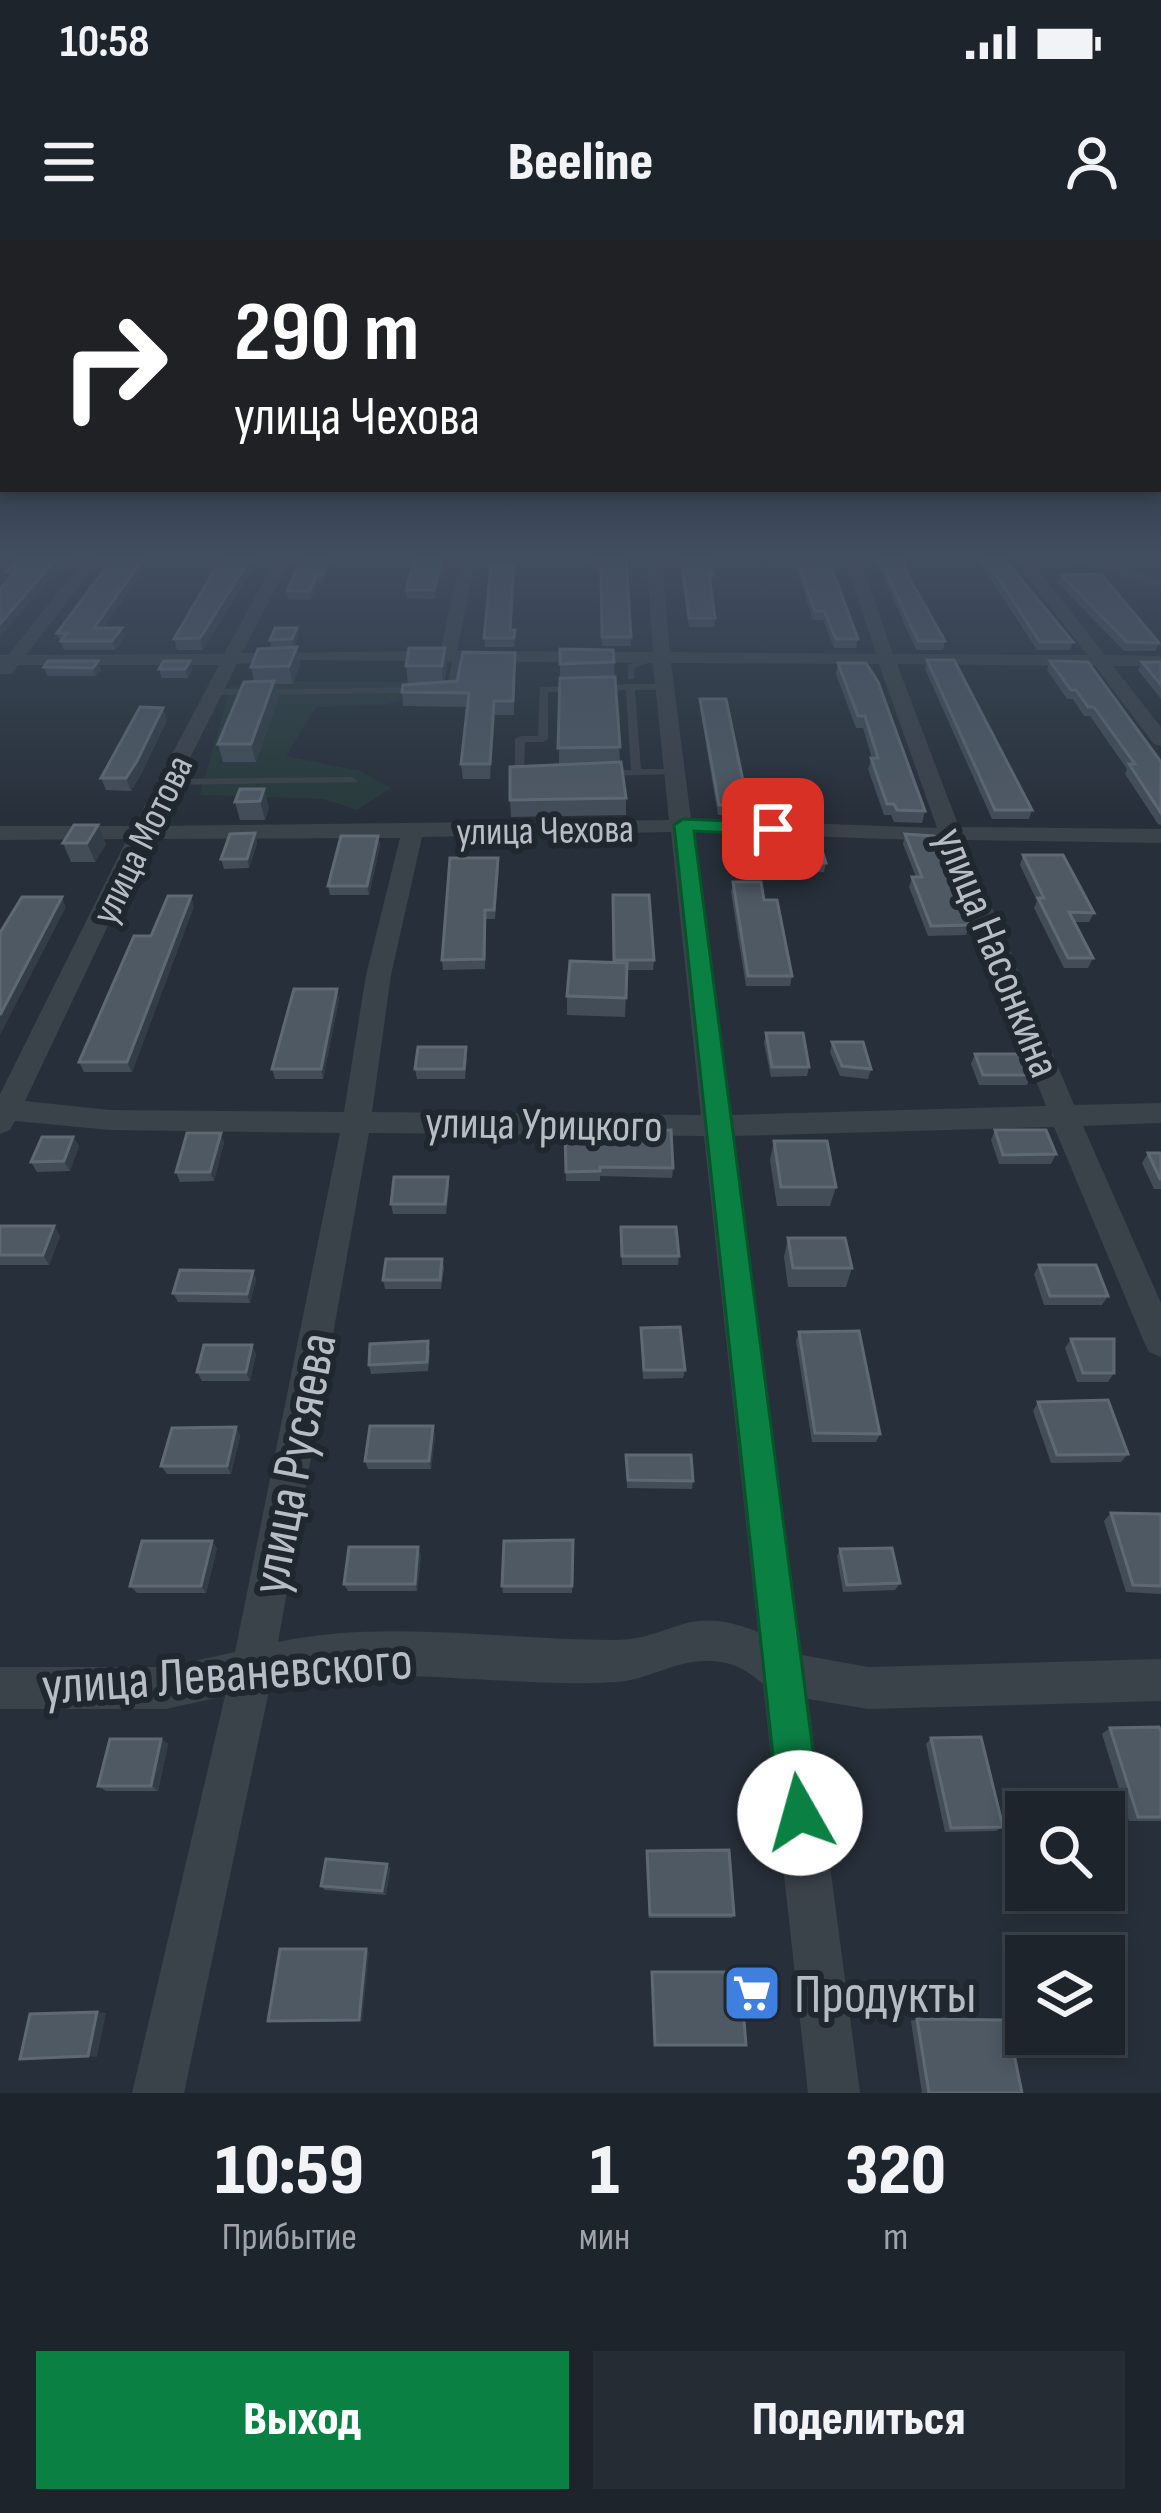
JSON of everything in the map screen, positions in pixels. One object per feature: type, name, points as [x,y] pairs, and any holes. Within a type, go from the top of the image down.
[{"type":"street","name":"улица Мотова","points":[[2,1113],[238,643]]},
{"type":"street","points":[[452,657],[454,643]]},
{"type":"street","points":[[649,643],[647,673],[675,772],[683,825],[834,2093]]},
{"type":"street","name":"улица Насонкина","points":[[879,643],[1064,1115],[1161,1342]]},
{"type":"street","points":[[1086,643],[1161,740]]},
{"type":"street","points":[[4,665],[452,657],[647,673],[885,662],[1161,662]]},
{"type":"street","name":"улица Чехова","points":[[0,833],[413,832],[683,825],[1161,836]]},
{"type":"street","name":"улица Русяева","points":[[158,2093],[253,1667],[357,1121],[368,1036],[397,885],[413,832]]},
{"type":"street","name":"улица Урицкого","points":[[2,1113],[110,1120],[716,1126],[1161,1113]]},
{"type":"street","name":"улица Леваневского","points":[[0,1688],[166,1688],[327,1653],[621,1661],[683,1642],[708,1640],[733,1642],[762,1655],[783,1673],[868,1688],[1161,1679]]},
{"type":"lane","points":[[217,692],[451,692],[452,657]]},
{"type":"lane","points":[[542,774],[519,775],[520,739],[542,739],[543,688],[647,673],[636,773]]},
{"type":"lane","points":[[589,774],[675,772]]},
{"type":"lane","points":[[166,782],[352,780]]},
{"type":"shaded area","points":[[289,681],[444,682],[443,687],[384,705],[316,707],[286,756],[360,771],[391,788],[357,810],[324,799],[200,795],[231,686]]},
{"type":"building","points":[[297,647],[289,666],[251,667],[258,649]]},
{"type":"building","points":[[409,648],[445,648],[442,666],[406,666]]},
{"type":"building","points":[[560,649],[613,650],[614,662],[560,664]]},
{"type":"building","points":[[463,652],[515,653],[513,701],[494,701],[490,764],[461,764],[469,693],[402,692],[403,685],[457,681]]},
{"type":"building","points":[[927,660],[954,660],[1032,810],[995,810]]},
{"type":"building","points":[[48,661],[98,661],[93,668],[44,667]]},
{"type":"building","points":[[164,661],[190,661],[185,669],[159,669]]},
{"type":"building","points":[[1050,661],[1088,662],[1161,762],[1161,813],[1129,764],[1135,764],[1094,707],[1071,690]]},
{"type":"building","points":[[1142,662],[1161,662],[1161,685]]},
{"type":"building","points":[[838,663],[866,663],[878,682],[925,811],[897,810],[894,804],[887,804],[871,758],[878,758],[865,716],[858,716]]},
{"type":"building","points":[[615,677],[620,747],[558,748],[560,678]]},
{"type":"building","points":[[274,681],[251,744],[218,744],[244,682]]},
{"type":"building","points":[[700,699],[726,699],[748,805],[719,805]]},
{"type":"building","points":[[140,707],[163,708],[137,761],[126,778],[101,778]]},
{"type":"building","points":[[621,762],[626,798],[510,800],[510,767]]},
{"type":"building","points":[[240,789],[264,789],[260,801],[235,802]]},
{"type":"building","points":[[74,825],[98,825],[87,843],[63,843]]},
{"type":"building","points":[[255,833],[247,859],[221,859],[230,834]]},
{"type":"building","points":[[905,834],[934,836],[969,925],[931,926],[912,877],[922,877]]},
{"type":"building","points":[[341,836],[378,836],[367,886],[328,886]]},
{"type":"building","points":[[794,841],[819,841],[826,863],[800,863]]},
{"type":"building","points":[[1023,855],[1063,855],[1094,913],[1069,912],[1093,958],[1068,958]]},
{"type":"building","points":[[450,858],[498,858],[494,910],[485,910],[484,959],[442,960]]},
{"type":"building","points":[[733,882],[761,882],[764,900],[777,900],[792,976],[748,976]]},
{"type":"building","points":[[613,895],[649,895],[654,960],[614,960]]},
{"type":"building","points":[[168,896],[191,896],[127,1062],[79,1062],[134,936],[151,936]]},
{"type":"building","points":[[22,897],[62,897],[0,1015],[0,933]]},
{"type":"building","points":[[570,961],[627,963],[626,998],[567,996]]},
{"type":"building","points":[[294,989],[337,989],[321,1069],[272,1069]]},
{"type":"building","points":[[766,1033],[803,1033],[809,1067],[772,1067]]},
{"type":"building","points":[[832,1042],[863,1042],[871,1069],[842,1066]]},
{"type":"building","points":[[418,1047],[466,1047],[464,1069],[415,1069]]},
{"type":"building","points":[[975,1054],[1023,1054],[1032,1075],[983,1075]]},
{"type":"building","points":[[671,1130],[673,1168],[600,1167],[600,1171],[566,1172],[565,1133]]},
{"type":"building","points":[[995,1130],[1046,1130],[1056,1154],[1003,1155]]},
{"type":"building","points":[[187,1133],[221,1133],[210,1172],[176,1172]]},
{"type":"building","points":[[42,1137],[73,1137],[64,1161],[31,1162]]},
{"type":"building","points":[[774,1141],[827,1141],[836,1187],[781,1187]]},
{"type":"building","points":[[1148,1153],[1161,1153],[1161,1179],[1160,1179]]},
{"type":"building","points":[[394,1177],[448,1177],[445,1204],[391,1204]]},
{"type":"building","points":[[0,1226],[54,1226],[43,1255],[0,1255]]},
{"type":"building","points":[[621,1227],[676,1227],[679,1256],[622,1256]]},
{"type":"building","points":[[788,1238],[845,1238],[852,1268],[793,1268]]},
{"type":"building","points":[[386,1259],[442,1259],[440,1280],[383,1280]]},
{"type":"building","points":[[1039,1265],[1096,1265],[1108,1296],[1050,1296]]},
{"type":"building","points":[[180,1270],[253,1271],[247,1294],[173,1293]]},
{"type":"building","points":[[680,1327],[685,1370],[644,1370],[641,1328]]},
{"type":"building","points":[[859,1331],[880,1434],[815,1433],[799,1332]]},
{"type":"building","points":[[1071,1339],[1114,1339],[1114,1373],[1083,1373]]},
{"type":"building","points":[[428,1341],[427,1362],[369,1365],[370,1344]]},
{"type":"building","points":[[204,1345],[252,1345],[246,1372],[197,1372]]},
{"type":"building","points":[[1108,1400],[1128,1454],[1057,1455],[1038,1402]]},
{"type":"building","points":[[370,1426],[433,1426],[429,1461],[365,1461]]},
{"type":"building","points":[[236,1427],[227,1466],[161,1466],[172,1428]]},
{"type":"building","points":[[626,1455],[691,1455],[693,1481],[628,1480]]},
{"type":"building","points":[[1111,1513],[1161,1514],[1161,1586],[1133,1585]]},
{"type":"building","points":[[573,1540],[572,1586],[502,1586],[504,1541]]},
{"type":"building","points":[[142,1541],[212,1541],[201,1586],[130,1586]]},
{"type":"building","points":[[349,1547],[418,1547],[415,1584],[344,1584]]},
{"type":"building","points":[[892,1548],[900,1583],[847,1585],[840,1549]]},
{"type":"building","points":[[1159,1727],[1161,1817],[1138,1817],[1110,1728]]},
{"type":"building","points":[[981,1737],[1003,1827],[951,1828],[931,1738]]},
{"type":"building","points":[[110,1739],[161,1739],[151,1786],[98,1786]]},
{"type":"building","points":[[729,1850],[734,1915],[650,1915],[647,1851]]},
{"type":"building","points":[[326,1859],[387,1864],[382,1891],[321,1886]]},
{"type":"building","points":[[280,1949],[366,1949],[359,2020],[268,2021]]},
{"type":"building","points":[[652,1972],[740,1972],[746,2045],[655,2045]]},
{"type":"building","points":[[97,2012],[88,2056],[20,2059],[30,2014]]},
{"type":"building","points":[[917,2019],[1005,2020],[1005,2055],[1014,2055],[1022,2093],[929,2093]]},
{"type":"place","name":"Продукты","points":[[752,1993]]},
{"type":"route","points":[[773,829],[683,825],[800,1813]]}]
